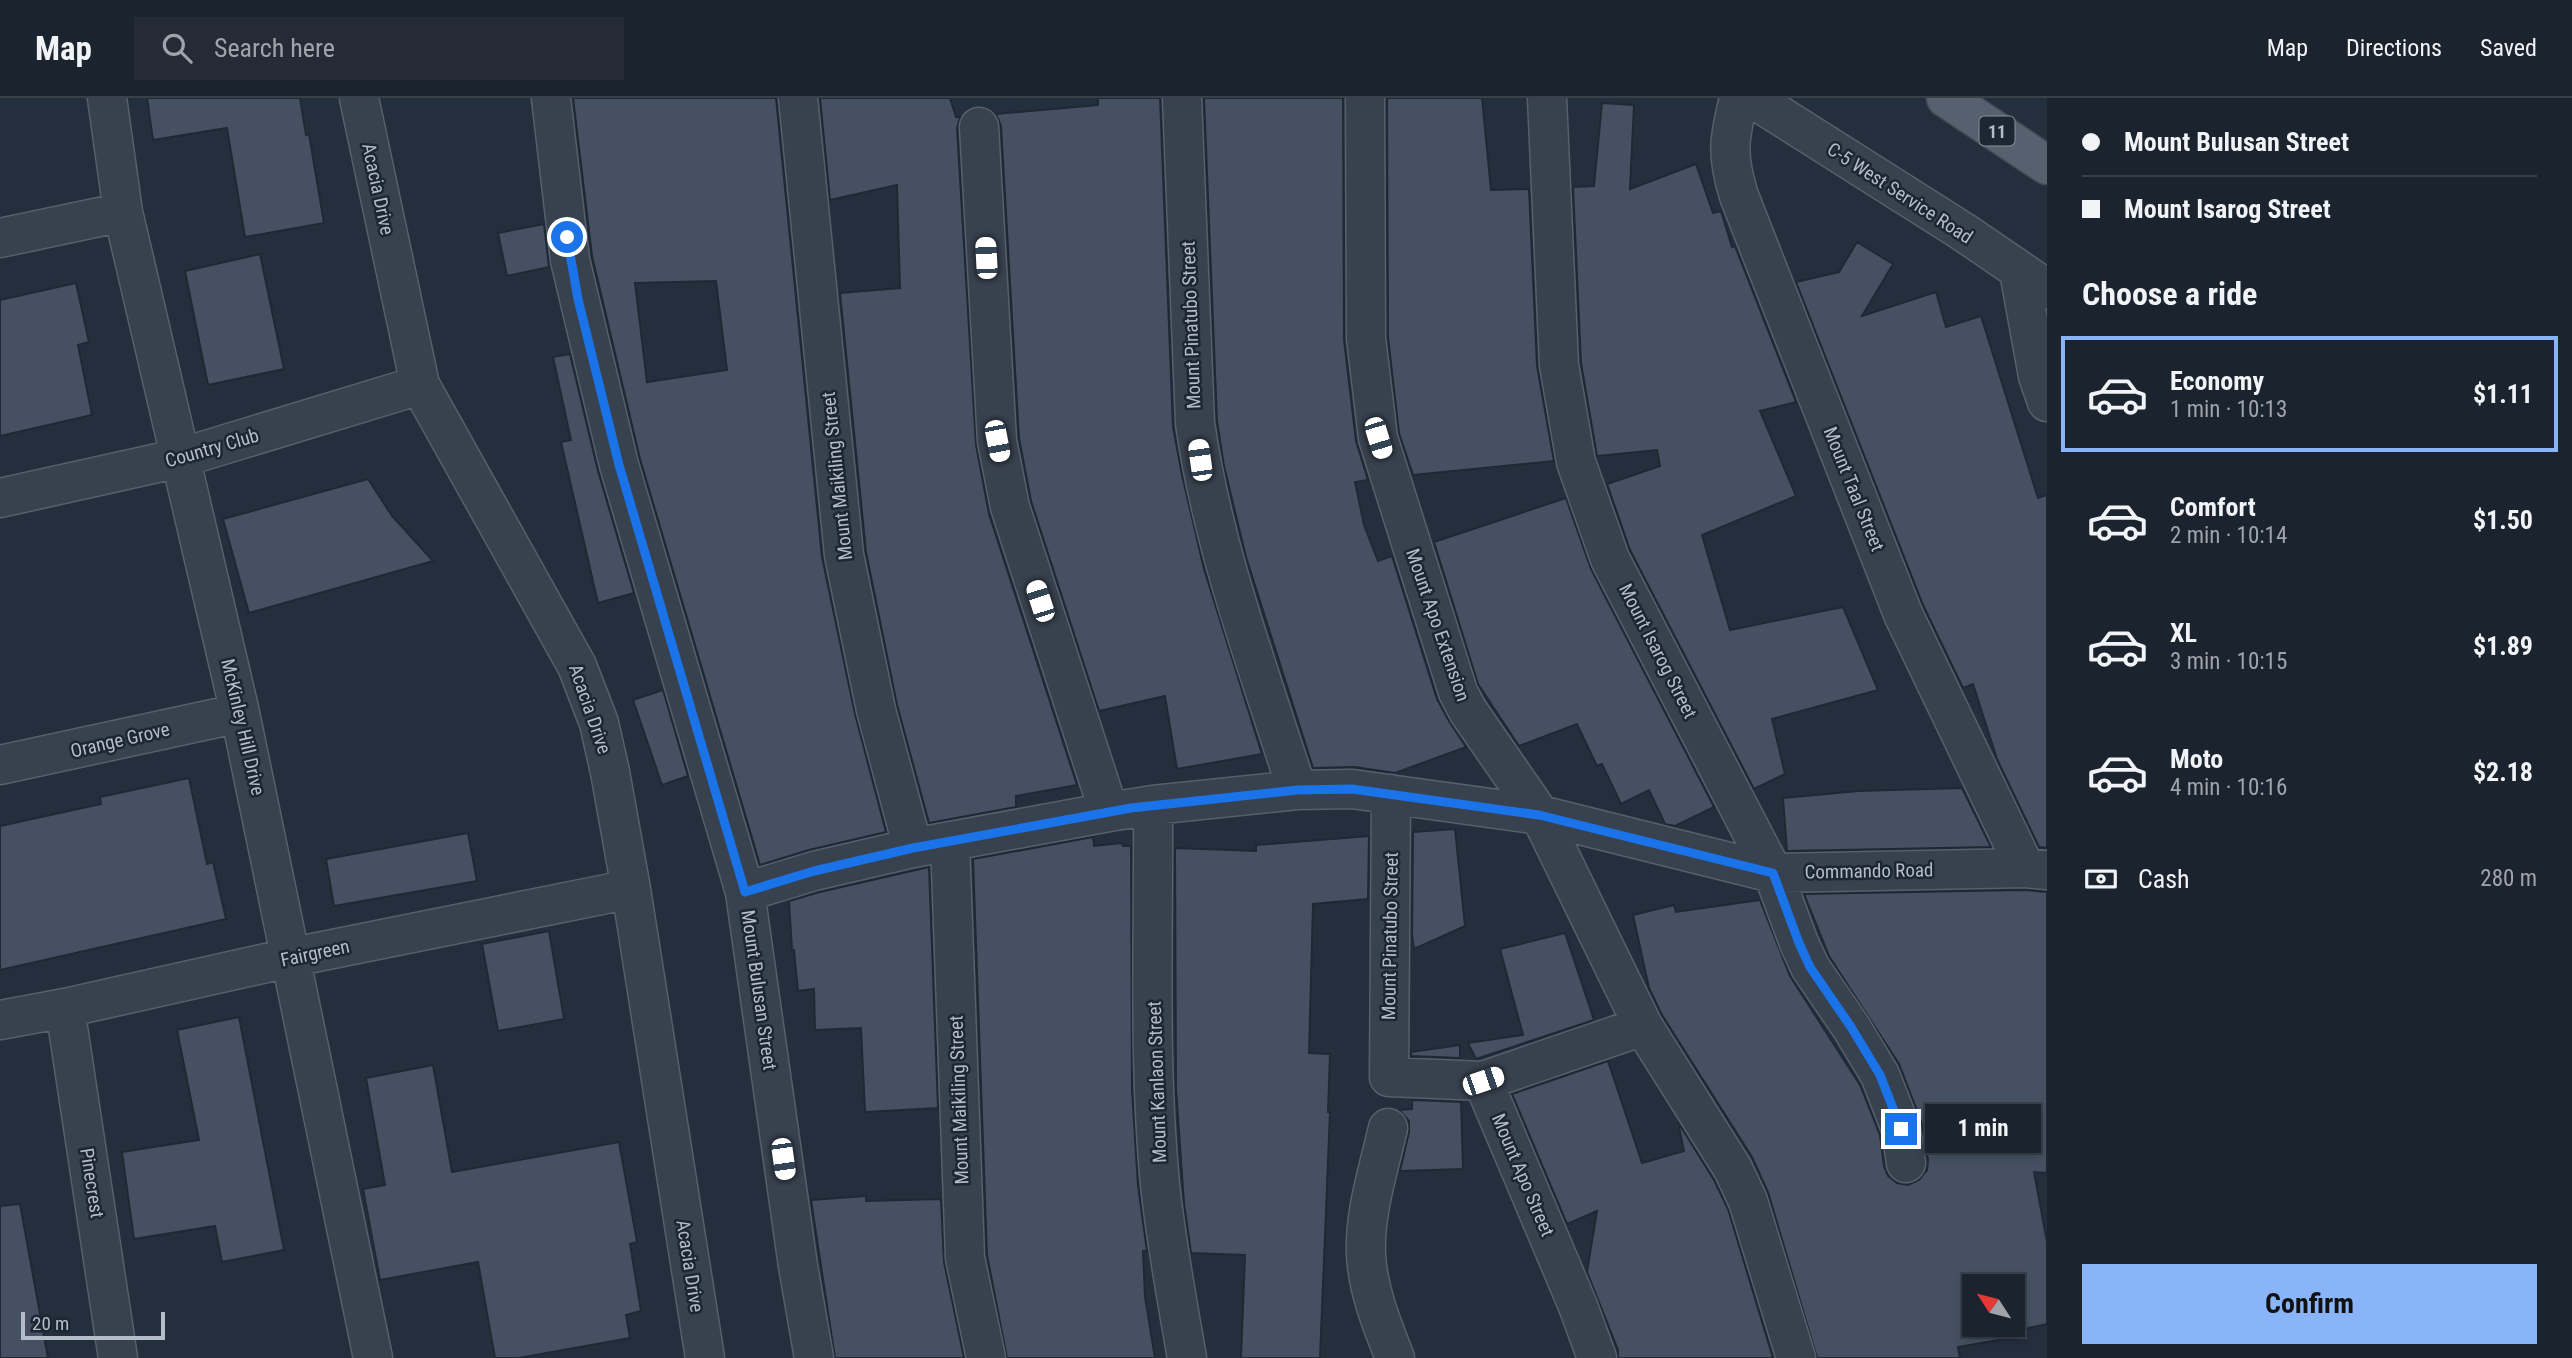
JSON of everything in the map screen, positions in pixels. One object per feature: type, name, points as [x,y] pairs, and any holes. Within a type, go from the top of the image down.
[{"type":"main road","name":"11","points":[[1946,98],[2047,165]]},
{"type":"street","name":"McKinley Hill Drive","points":[[107,98],[123,212],[240,713],[293,957],[373,1358]]},
{"type":"street","name":"Acacia Drive","points":[[359,98],[420,385],[577,666],[599,723],[631,889],[705,1358]]},
{"type":"street","name":"Mount Bulusan Street","points":[[551,98],[570,260],[615,453],[745,892],[796,1252],[814,1358]]},
{"type":"street","name":"Mount Maikiling Street","points":[[798,98],[844,555],[879,722],[913,848]]},
{"type":"street","name":"Mount Pinatubo Street","points":[[1182,98],[1195,423],[1200,460],[1237,600],[1297,790]]},
{"type":"street","name":"Mount Apo Extension","points":[[1365,98],[1366,338],[1378,438],[1458,692],[1539,815],[1643,1026],[1733,1169],[1748,1201],[1796,1358]]},
{"type":"street","name":"Mount Isarog Street","points":[[1546,98],[1559,365],[1576,462],[1610,559],[1773,873],[1810,967],[1880,1075],[1901,1129],[1906,1163]]},
{"type":"street","name":"Mount Taal Street","points":[[1739,98],[1729,138],[1730,166],[1739,196],[1903,614],[2036,869]]},
{"type":"street","name":"C-5 West Service Road","points":[[1752,98],[1962,231],[2033,280]]},
{"type":"street","points":[[979,127],[997,441],[1010,507],[1109,812]]},
{"type":"street","points":[[0,238],[123,212]]},
{"type":"street","points":[[2033,280],[2038,376],[2047,402]]},
{"type":"street","name":"Country Club","points":[[0,498],[180,458],[420,385]]},
{"type":"street","name":"Orange Grove","points":[[0,765],[240,713]]},
{"type":"street","name":"Commando Road","points":[[745,892],[814,871],[913,848],[1109,812],[1297,790],[1352,789],[1539,815],[1773,873],[2036,869]]},
{"type":"street","name":"Mount Pinatubo Street","points":[[1391,794],[1388,1077],[1483,1081]]},
{"type":"street","name":"Mount Kanlaon Street","points":[[1153,805],[1155,1104],[1165,1223],[1187,1358]]},
{"type":"street","name":"Mount Maikiling Street","points":[[950,841],[965,1258],[986,1358]]},
{"type":"street","name":"Fairgreen","points":[[0,1020],[293,957],[631,889]]},
{"type":"street","name":"Pinecrest","points":[[65,1008],[118,1358]]},
{"type":"street","points":[[1483,1081],[1643,1026]]},
{"type":"street","name":"Mount Apo Street","points":[[1483,1081],[1578,1306],[1597,1358]]},
{"type":"street","points":[[1388,1128],[1369,1215],[1366,1255],[1373,1301],[1395,1358]]},
{"type":"building","points":[[147,98],[300,98],[324,223],[245,237],[227,128],[153,140]]},
{"type":"building","points":[[573,98],[776,98],[822,557],[855,714],[886,832],[760,865],[640,459],[592,256]],"holes":[[[716,281],[727,370],[647,382],[635,283]]]},
{"type":"building","points":[[820,98],[950,98],[956,117],[960,117],[957,128],[976,445],[989,514],[1077,785],[1016,796],[1016,807],[929,823],[897,705],[866,552],[840,293],[900,288],[897,185],[830,200]]},
{"type":"building","points":[[1098,98],[1160,98],[1173,427],[1204,569],[1262,754],[1177,769],[1165,696],[1099,711],[1031,501],[1019,438],[1001,126],[996,114],[1098,105]]},
{"type":"building","points":[[1204,98],[1343,98],[1344,340],[1356,441],[1368,480],[1355,482],[1364,525],[1378,561],[1392,556],[1437,699],[1466,747],[1395,773],[1355,767],[1313,768],[1246,557],[1224,466],[1217,421]]},
{"type":"building","points":[[1387,98],[1482,98],[1491,190],[1529,189],[1537,366],[1554,461],[1413,475],[1399,433],[1388,337]]},
{"type":"building","points":[[1602,103],[1634,105],[1630,189],[1696,164],[1713,213],[1721,211],[1732,247],[1735,246],[1796,402],[1760,411],[1796,496],[1702,535],[1730,630],[1843,607],[1878,690],[1772,719],[1785,774],[1754,789],[1630,550],[1607,484],[1660,466],[1657,450],[1597,456],[1581,363],[1573,187],[1594,186]]},
{"type":"building","points":[[544,224],[549,267],[507,276],[498,233]]},
{"type":"building","points":[[1857,242],[1893,264],[1862,316],[1936,292],[1946,327],[1981,316],[2038,498],[2047,495],[2047,848],[2039,847],[1997,759],[1973,684],[1963,688],[1923,605],[1796,282],[1839,272]]},
{"type":"building","points":[[260,254],[284,369],[208,385],[185,271]]},
{"type":"building","points":[[76,283],[89,342],[78,345],[92,415],[0,436],[0,300]]},
{"type":"building","points":[[570,354],[598,471],[634,593],[598,603],[561,442],[571,440],[553,357]]},
{"type":"building","points":[[368,479],[392,516],[433,561],[249,613],[223,519]]},
{"type":"building","points":[[1566,498],[1591,569],[1714,807],[1675,826],[1665,824],[1649,790],[1621,804],[1602,764],[1597,766],[1577,724],[1519,746],[1478,684],[1434,542]]},
{"type":"building","points":[[663,690],[688,776],[662,785],[633,700]]},
{"type":"building","points":[[189,778],[207,864],[213,862],[226,919],[0,970],[0,826],[101,804],[100,797]]},
{"type":"building","points":[[1962,788],[1991,847],[1787,851],[1783,798],[1859,791]]},
{"type":"building","points":[[1455,829],[1465,926],[1414,949],[1413,832]]},
{"type":"building","points":[[468,833],[477,881],[334,906],[326,859]]},
{"type":"building","points":[[1369,836],[1368,899],[1313,904],[1309,1053],[1330,1054],[1320,1358],[1241,1358],[1245,1255],[1191,1253],[1184,1203],[1176,1089],[1175,848],[1256,851],[1256,845]]},
{"type":"building","points":[[1093,837],[1094,846],[1122,843],[1123,846],[1131,846],[1132,1090],[1138,1186],[1147,1251],[1143,1251],[1145,1297],[1155,1358],[1007,1358],[987,1255],[973,859]]},
{"type":"building","points":[[929,867],[938,1108],[865,1112],[861,1028],[815,1030],[814,989],[798,991],[789,901]]},
{"type":"building","points":[[2024,890],[2047,892],[2047,1173],[2034,1172],[2047,1242],[2047,1324],[2025,1329],[2025,1274],[1962,1274],[1962,1337],[2015,1337],[1958,1347],[1960,1358],[1817,1358],[1768,1192],[1752,1157],[1662,1015],[1649,988],[1633,915],[1674,905],[1676,912],[1760,900],[1790,976],[1860,1085],[1880,1135],[1888,1176],[1897,1183],[1908,1185],[1919,1180],[1927,1170],[1928,1160],[1921,1121],[1899,1064],[1829,956],[1804,894]]},
{"type":"building","points":[[549,931],[564,1019],[498,1031],[482,944]]},
{"type":"building","points":[[1565,933],[1594,1020],[1476,1059],[1468,1043],[1523,1035],[1500,949]]},
{"type":"building","points":[[239,1017],[284,1250],[222,1262],[215,1226],[134,1239],[122,1152],[199,1140],[177,1030]]},
{"type":"building","points":[[1460,1045],[1460,1058],[1411,1056],[1411,1052]]},
{"type":"building","points":[[1608,1061],[1642,1163],[1684,1151],[1678,1122],[1714,1180],[1728,1209],[1773,1358],[1618,1358],[1618,1350],[1587,1272],[1597,1211],[1567,1224],[1512,1094]]},
{"type":"building","points":[[433,1065],[452,1172],[619,1142],[637,1242],[630,1244],[641,1311],[626,1315],[630,1338],[519,1358],[495,1358],[478,1262],[380,1280],[363,1189],[385,1185],[366,1078]]},
{"type":"building","points":[[1412,1100],[1461,1102],[1463,1169],[1400,1171],[1409,1121],[1399,1110],[1412,1109]]},
{"type":"building","points":[[866,1196],[866,1201],[941,1199],[944,1262],[964,1358],[835,1358],[811,1200]]},
{"type":"building","points":[[20,1204],[48,1358],[0,1358],[0,1206]]},
{"type":"route","points":[[567,237],[578,299],[619,465],[745,892],[814,871],[950,841],[1153,805],[1297,790],[1352,789],[1539,815],[1773,873],[1810,967],[1880,1075],[1901,1129]]}]
